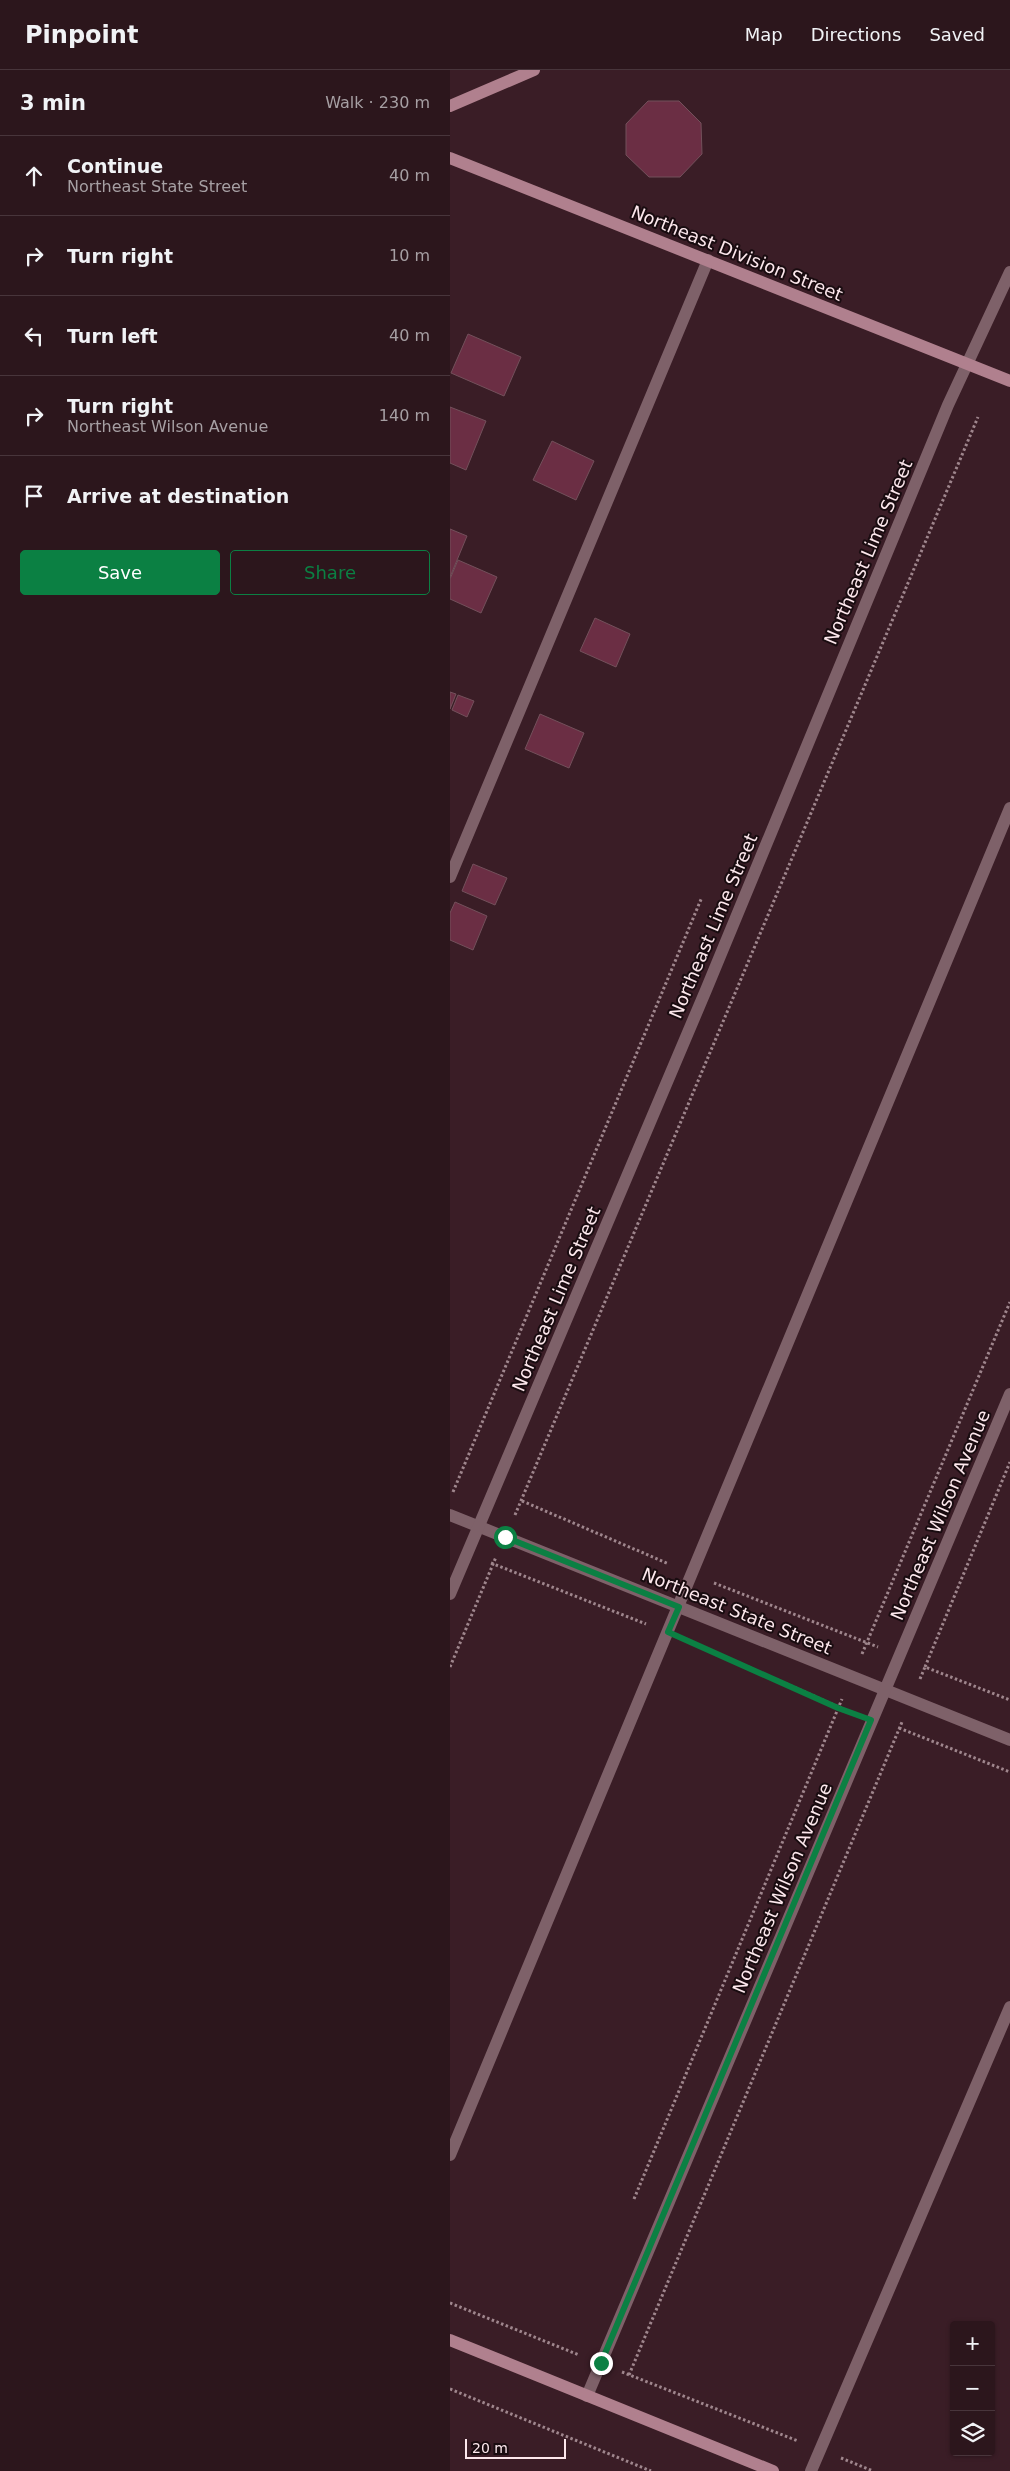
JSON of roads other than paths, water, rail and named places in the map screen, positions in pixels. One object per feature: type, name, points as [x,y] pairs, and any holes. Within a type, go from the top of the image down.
[{"type":"street","points":[[450,106],[534,70]]},
{"type":"street","name":"Northeast Division Street","points":[[451,161],[708,260],[1010,381]]},
{"type":"street","points":[[450,877],[708,260]]},
{"type":"street","name":"Northeast Lime Street","points":[[450,1594],[706,990],[948,405],[969,364],[1010,272]]},
{"type":"street","points":[[450,2155],[1010,808]]},
{"type":"street","name":"Northeast Wilson Avenue","points":[[587,2396],[1010,1394]]},
{"type":"street","name":"Northeast State Street","points":[[450,1515],[1010,1740]]},
{"type":"street","points":[[811,2471],[1010,2006]]},
{"type":"street","points":[[450,2340],[773,2471]]}]
